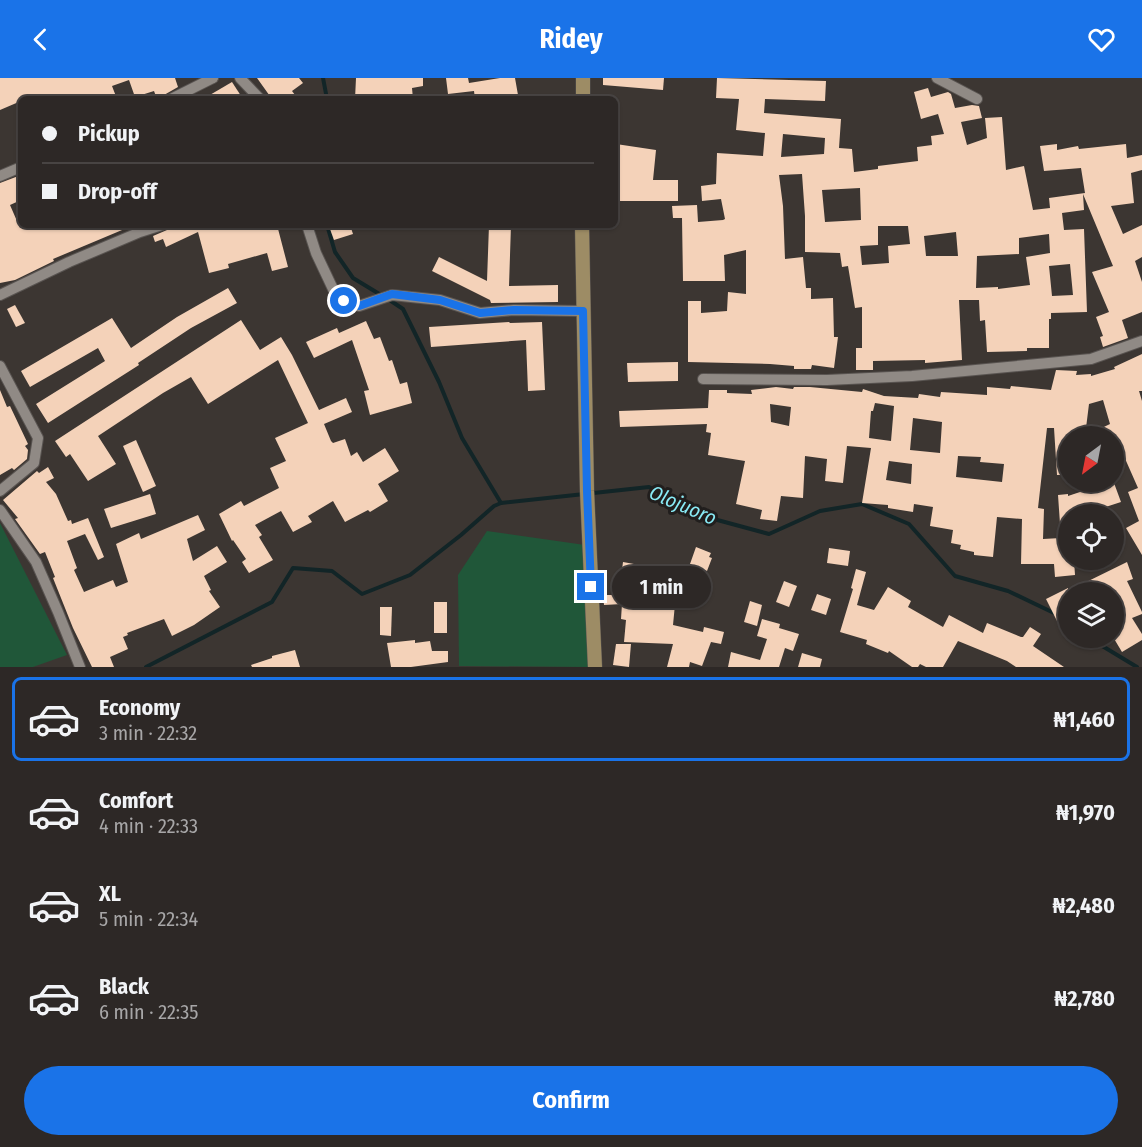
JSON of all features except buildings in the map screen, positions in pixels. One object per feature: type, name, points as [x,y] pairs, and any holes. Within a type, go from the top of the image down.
[{"type":"street","points":[[177,96],[213,78]]},
{"type":"street","points":[[240,78],[257,96]]},
{"type":"street","points":[[583,78],[583,96]]},
{"type":"street","points":[[937,78],[978,99]]},
{"type":"street","points":[[0,176],[18,168]]},
{"type":"street","points":[[0,295],[90,254],[155,228]]},
{"type":"street","points":[[308,228],[333,289],[344,301],[359,306],[392,294],[440,300],[480,313],[514,310],[583,311]]},
{"type":"street","points":[[582,228],[587,491],[595,667]]},
{"type":"street","points":[[703,379],[827,380],[922,375],[1091,360],[1142,341]]},
{"type":"street","points":[[0,366],[38,438],[34,463],[0,491]]},
{"type":"street","points":[[0,510],[36,562],[80,667]]},
{"type":"green space","points":[[0,523],[67,655],[33,667],[0,667]]},
{"type":"green space","points":[[487,531],[585,545],[590,667],[459,666],[458,575]]},
{"type":"waterway","points":[[323,78],[326,96]]},
{"type":"waterway","points":[[328,228],[335,252],[353,278],[381,295]]},
{"type":"waterway","points":[[388,299],[403,309],[439,382],[462,438],[501,503]]},
{"type":"waterway","name":"Olojuoro","points":[[146,667],[272,602],[293,568],[332,571],[362,594],[410,575],[494,506],[501,503],[649,487],[710,518],[769,534],[820,511],[862,504],[909,524],[955,576],[1008,591],[1054,613]]},
{"type":"waterway","name":"Olojuoro","points":[[1106,648],[1137,667]]},
{"type":"route","points":[[344,301],[359,306],[392,294],[440,300],[480,313],[514,310],[583,311],[591,587]]}]
